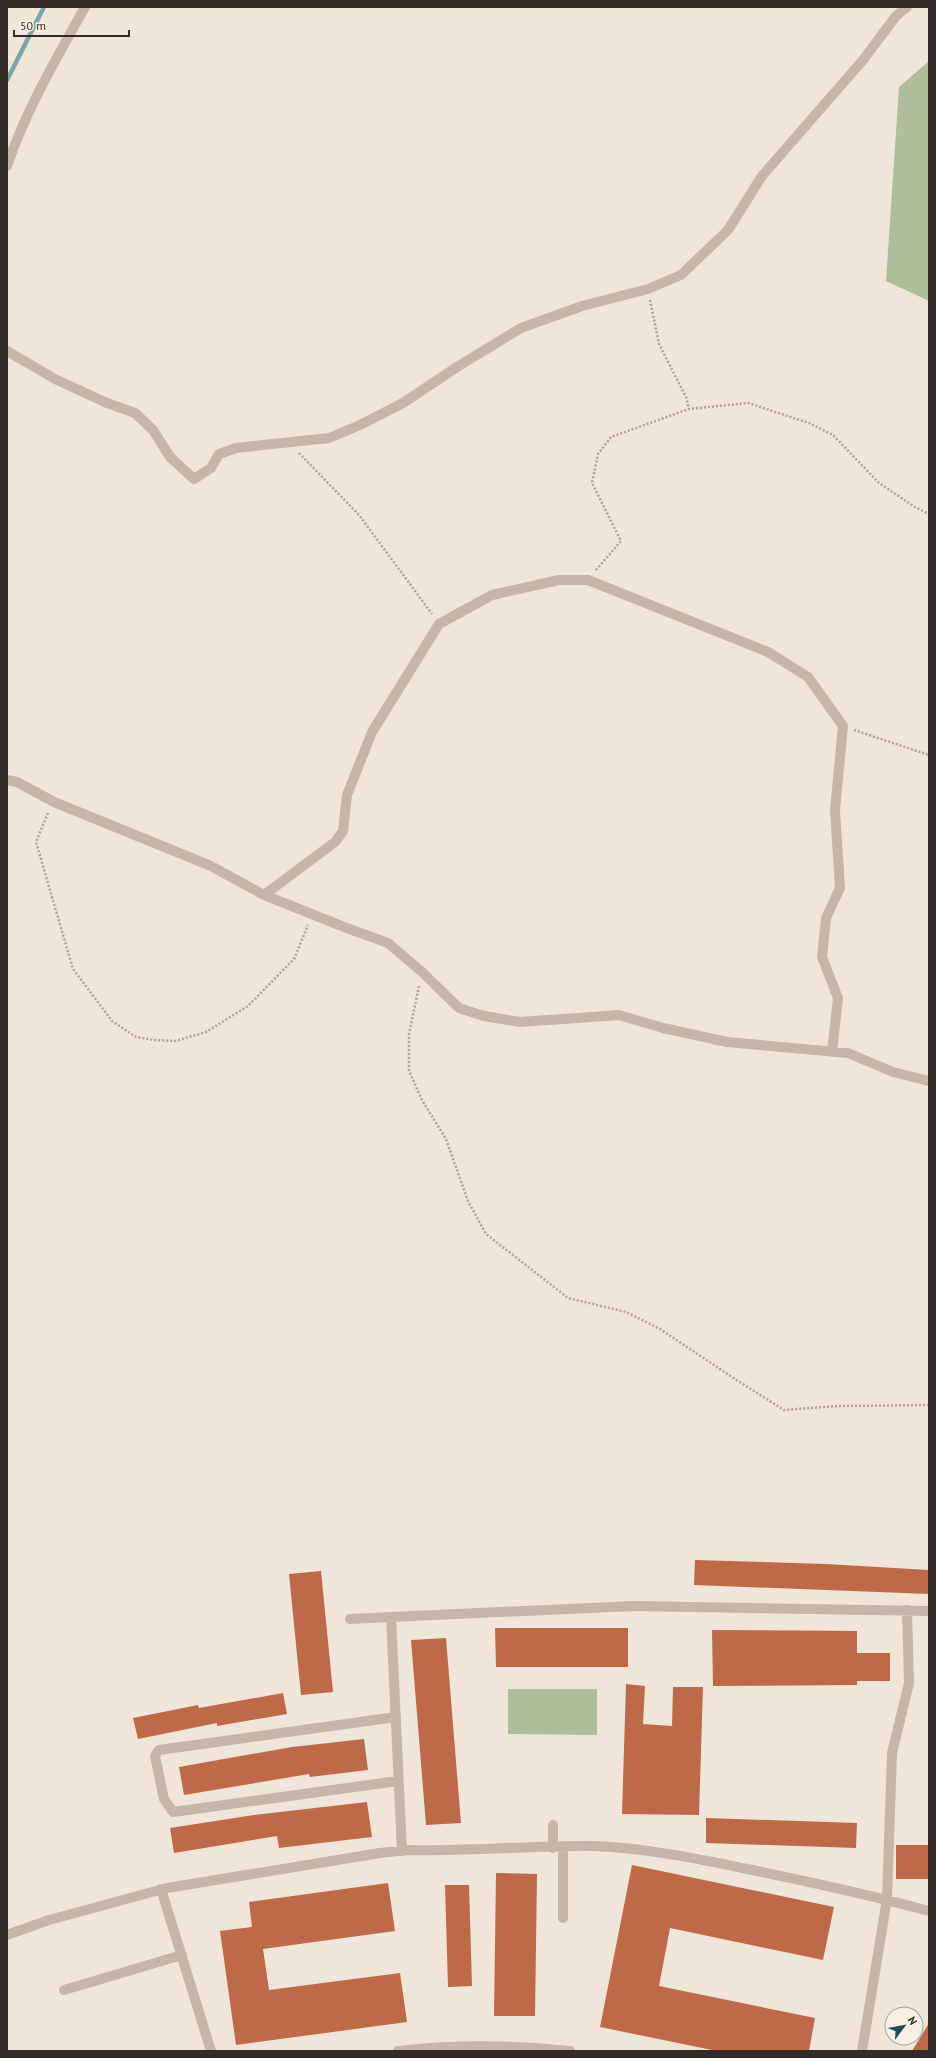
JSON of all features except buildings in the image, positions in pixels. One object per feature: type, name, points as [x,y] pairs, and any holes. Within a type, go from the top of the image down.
[{"type":"street","points":[[7,166],[15,141],[42,82],[85,7]]},
{"type":"street","points":[[7,351],[55,379],[107,403],[136,413],[153,430],[170,457],[194,479],[211,468],[219,454],[236,448],[329,438],[360,425],[403,403],[457,367],[521,328],[582,306],[648,289],[681,275],[728,230],[762,176],[863,60],[896,16],[907,7]]},
{"type":"street","points":[[264,895],[335,842],[343,831],[347,795],[372,732],[439,624],[492,595],[558,580],[588,580],[768,652],[808,677],[843,726],[835,810],[840,888],[826,918],[822,957],[838,998],[832,1052]]},
{"type":"street","points":[[7,780],[17,782],[54,802],[211,866],[264,895],[388,943],[422,972],[459,1008],[484,1016],[520,1022],[619,1015],[662,1028],[727,1042],[848,1053],[893,1072],[929,1081]]},
{"type":"street","points":[[350,1619],[634,1606],[929,1611]]},
{"type":"street","points":[[862,2051],[887,1899],[892,1753],[909,1683],[908,1610]]},
{"type":"street","points":[[391,1617],[402,1851]]},
{"type":"street","points":[[396,1717],[159,1750],[155,1756],[164,1799],[174,1812],[398,1781]]},
{"type":"street","points":[[553,1825],[558,1848],[563,1918]]},
{"type":"street","points":[[7,1934],[49,1920],[161,1889],[402,1851],[594,1846],[650,1852],[717,1862],[887,1899],[929,1911]]},
{"type":"street","points":[[161,1889],[211,2051]]},
{"type":"street","points":[[64,1990],[182,1955]]},
{"type":"street","points":[[398,2051],[470,2046],[529,2047],[570,2051]]},
{"type":"path","points":[[648,289],[659,344],[686,397],[689,409]]},
{"type":"path","points":[[588,580],[622,541],[592,483],[598,454],[611,437],[689,409],[748,403],[809,423],[832,436],[879,483],[929,514]]},
{"type":"path","points":[[290,443],[359,515],[439,624]]},
{"type":"path","points":[[843,726],[929,755]]},
{"type":"path","points":[[54,802],[45,818],[36,842],[73,969],[112,1021],[136,1037],[175,1041],[206,1032],[248,1006],[294,959],[313,914]]},
{"type":"path","points":[[422,972],[409,1034],[409,1071],[422,1100],[446,1140],[468,1201],[486,1234],[568,1298],[626,1312],[660,1329],[735,1380],[784,1410],[837,1406],[929,1405]]},
{"type":"green space","points":[[929,61],[929,301],[886,281],[899,87]]},
{"type":"green space","points":[[508,1689],[597,1689],[597,1735],[508,1734]]},
{"type":"waterway","points":[[7,80],[44,7]]}]
